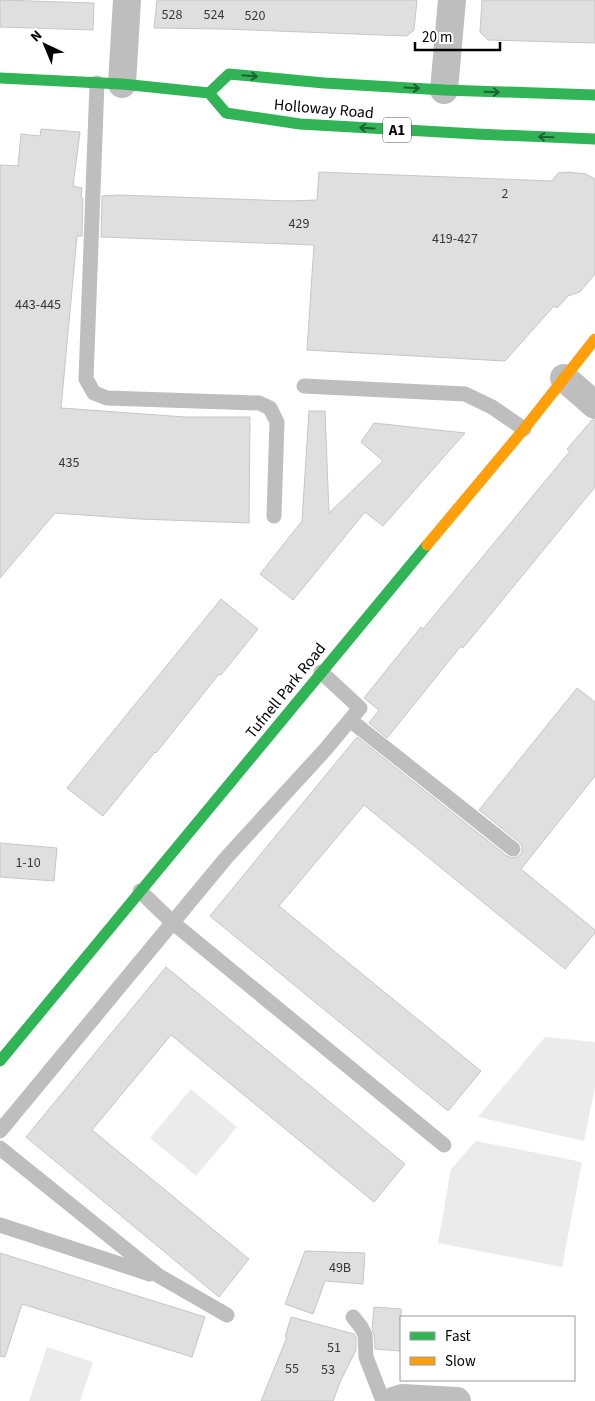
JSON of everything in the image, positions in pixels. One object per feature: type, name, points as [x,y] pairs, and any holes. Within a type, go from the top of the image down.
[{"type":"main road","name":"Holloway Road","points":[[595,95],[444,90],[324,83],[229,74],[209,93],[226,113],[300,124],[595,139]]},
{"type":"main road","points":[[0,78],[110,84],[209,93]]},
{"type":"main road","name":"Tufnell Park Road","points":[[0,1061],[321,672],[524,430],[595,339]]},
{"type":"street","points":[[110,84],[128,0]]},
{"type":"street","points":[[444,90],[452,0]]},
{"type":"street","points":[[564,378],[595,405]]},
{"type":"street","points":[[393,1401],[402,1398],[457,1401]]},
{"type":"lane","points":[[110,84],[86,379],[94,393],[107,398],[259,403],[270,408],[276,422],[274,516]]},
{"type":"lane","points":[[304,386],[465,394],[492,407],[524,430]]},
{"type":"lane","points":[[0,1131],[226,858],[324,751],[360,708],[321,672]]},
{"type":"lane","points":[[350,720],[513,849]]},
{"type":"lane","points":[[140,891],[172,922],[444,1145]]},
{"type":"lane","points":[[0,1148],[159,1276],[227,1315]]},
{"type":"lane","points":[[0,1225],[159,1276]]},
{"type":"lane","points":[[353,1316],[362,1327],[365,1335],[366,1357],[382,1401]]},
{"type":"shaded area","points":[[545,1037],[595,1042],[595,1087],[584,1141],[478,1117]]},
{"type":"shaded area","points":[[191,1089],[237,1127],[196,1176],[150,1138]]},
{"type":"shaded area","points":[[476,1141],[582,1162],[562,1267],[438,1243],[451,1169]]},
{"type":"shaded area","points":[[47,1347],[93,1362],[80,1401],[29,1401]]},
{"type":"building","points":[[0,0],[94,3],[93,30],[0,27]]},
{"type":"building","points":[[157,0],[417,0],[414,30],[407,36],[154,28]]},
{"type":"building","points":[[482,0],[595,0],[595,43],[488,40],[480,32]]},
{"type":"building","points":[[41,129],[80,132],[73,186],[82,188],[82,236],[77,236],[61,408],[185,417],[250,417],[249,523],[140,519],[55,513],[0,578],[0,165],[18,166],[21,134],[40,136]]},
{"type":"building","points":[[319,172],[552,181],[558,173],[586,174],[595,179],[595,274],[580,292],[568,296],[557,308],[554,306],[505,361],[307,350],[314,245],[101,237],[102,196],[289,201],[317,200]]},
{"type":"building","points":[[309,411],[325,411],[329,513],[383,461],[361,442],[374,423],[465,433],[383,526],[365,512],[293,600],[260,574],[302,521]]},
{"type":"building","points":[[592,420],[595,420],[595,487],[463,648],[461,646],[387,738],[369,723],[379,710],[364,698],[421,627],[423,629],[570,451],[567,449]]},
{"type":"building","points":[[221,599],[258,629],[103,816],[67,788]]},
{"type":"building","points":[[577,688],[595,702],[595,776],[521,869],[595,930],[595,933],[565,969],[364,805],[279,906],[481,1071],[448,1111],[210,916],[357,737],[507,856],[517,857],[521,854],[522,850],[519,842],[479,810]]},
{"type":"building","points":[[0,843],[57,848],[54,881],[0,877]]},
{"type":"building","points":[[166,967],[405,1164],[374,1202],[171,1035],[92,1130],[249,1259],[219,1297],[26,1137]]},
{"type":"building","points":[[305,1251],[365,1253],[363,1284],[325,1281],[313,1314],[285,1304]]},
{"type":"building","points":[[0,1253],[205,1317],[192,1357],[22,1304],[5,1357],[0,1356]]},
{"type":"building","points":[[374,1307],[401,1309],[400,1351],[375,1349],[372,1329]]},
{"type":"building","points":[[291,1317],[354,1334],[356,1337],[356,1350],[333,1401],[261,1401],[287,1337],[285,1337]]},
{"type":"traffic: fast","points":[[209,93],[229,74],[324,83],[444,90],[595,95]]},
{"type":"traffic: fast","points":[[0,78],[122,84],[209,93],[226,113],[300,124],[595,139]]},
{"type":"traffic: fast","points":[[0,1061],[427,545]]},
{"type":"traffic: slow","points":[[427,545],[524,429],[595,339]]}]
